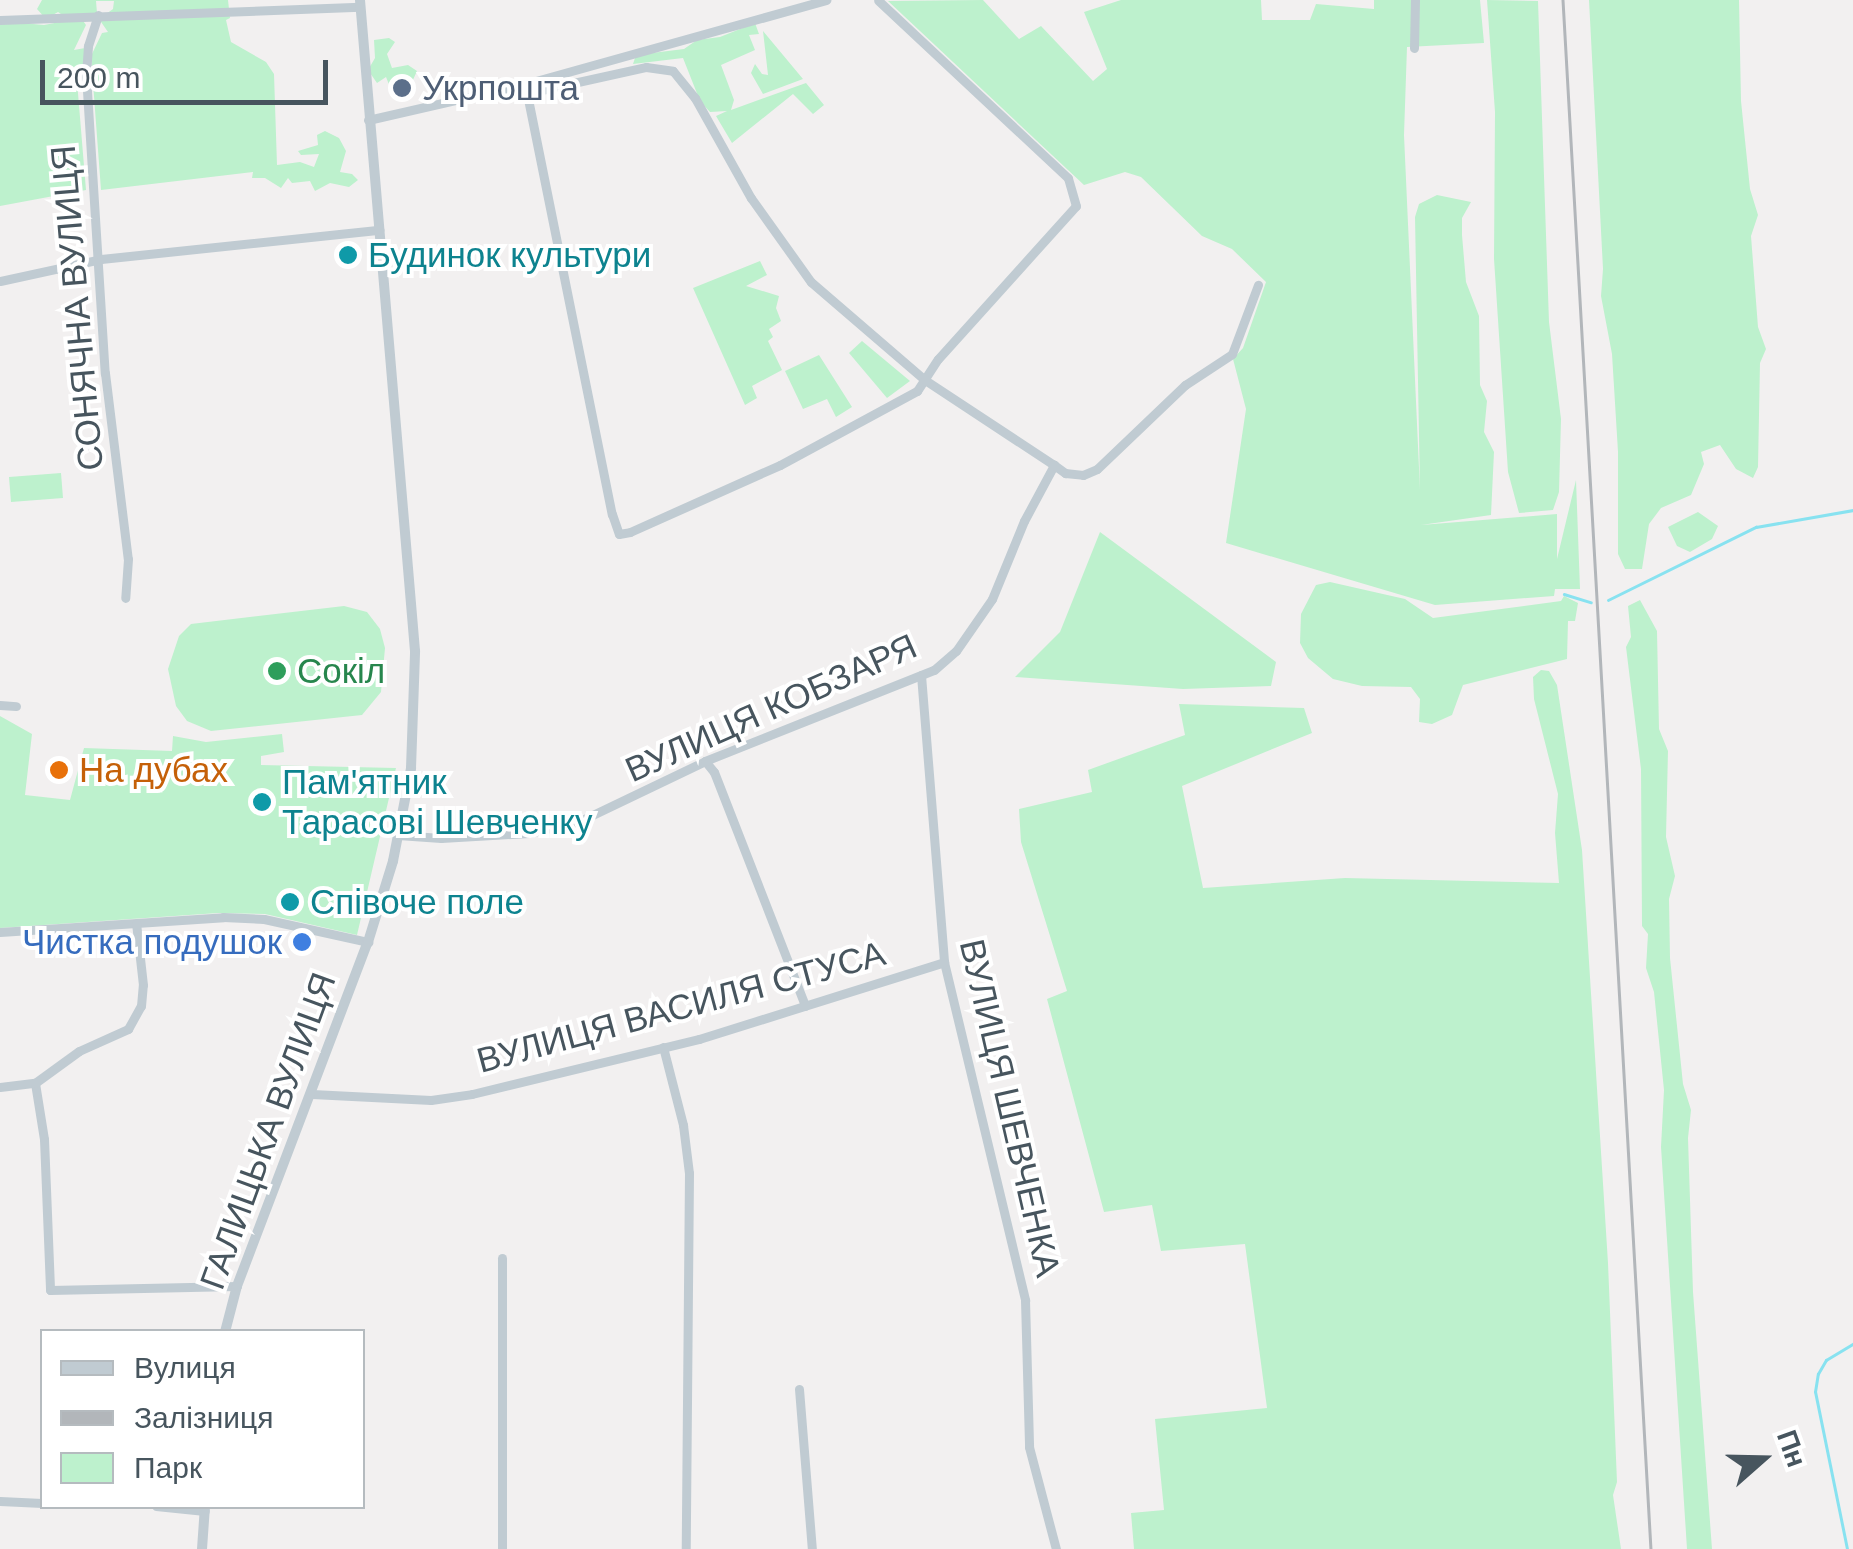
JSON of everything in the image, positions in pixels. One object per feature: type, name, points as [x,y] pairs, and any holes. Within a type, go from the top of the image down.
[{"type":"street","points":[[368,120],[526,84],[826,0]]},
{"type":"street","points":[[526,84],[618,534],[780,465],[906,398],[1072,214],[1076,198],[1068,178],[878,0]]},
{"type":"street","points":[[1414,48],[1415,0]]},
{"type":"street","points":[[0,20],[98,15],[161,17],[360,4]]},
{"type":"street","name":"ГАЛИЦЬКА ВУЛИЦЯ","points":[[226,1329],[237,1286],[368,942],[398,835],[411,768],[414,651],[360,4]]},
{"type":"street","name":"СОНЯЧНА ВУЛИЦЯ","points":[[98,15],[88,46],[86,75],[106,373],[128,559],[125,598]]},
{"type":"street","points":[[526,84],[537,91],[646,67],[673,71],[695,98],[750,198],[790,256],[848,316],[925,380],[1065,473],[1082,475],[1097,469],[1185,384],[1232,354],[1258,285]]},
{"type":"street","points":[[0,281],[101,259],[379,230]]},
{"type":"street","name":"ВУЛИЦЯ КОБЗАРЯ","points":[[398,835],[441,838],[529,833],[580,821],[705,761],[921,675],[956,651],[978,622],[1054,465]]},
{"type":"street","name":"ВУЛИЦЯ ШЕВЧЕНКА","points":[[921,675],[944,962],[1025,1300],[1029,1447],[1056,1549]]},
{"type":"street","points":[[0,705],[16,706]]},
{"type":"street","points":[[705,761],[714,772],[805,1006]]},
{"type":"street","points":[[0,932],[254,918],[368,942]]},
{"type":"street","points":[[0,1087],[35,1082],[79,1050],[128,1028],[135,1020],[142,985],[136,923]]},
{"type":"street","name":"ВУЛИЦЯ ВАСИЛЯ СТУСА","points":[[312,1094],[431,1100],[663,1048],[944,962]]},
{"type":"street","points":[[663,1048],[683,1125],[689,1173],[686,1549]]},
{"type":"street","points":[[35,1082],[44,1140],[50,1290],[237,1286]]},
{"type":"street","points":[[502,1258],[502,1549]]},
{"type":"street","points":[[799,1389],[812,1549]]},
{"type":"street","points":[[0,1501],[40,1502]]},
{"type":"street","points":[[202,1549],[205,1509]]},
{"type":"green space","points":[[42,0],[228,0],[230,18],[226,20],[231,42],[266,62],[274,74],[277,165],[300,162],[314,167],[319,154],[301,155],[298,151],[318,145],[317,135],[325,131],[339,138],[346,151],[340,172],[352,174],[358,180],[349,187],[330,183],[315,191],[310,181],[292,183],[288,178],[281,188],[265,178],[252,178],[253,172],[101,190],[91,56],[102,33],[108,32],[99,19],[113,9],[114,1],[96,1],[97,13],[64,16],[58,12],[46,19],[37,9]]},
{"type":"green space","points":[[983,0],[1019,39],[1041,26],[1093,81],[1107,69],[1084,12],[1121,0],[1261,0],[1262,20],[1310,20],[1316,4],[1374,9],[1374,0],[1480,0],[1484,43],[1407,47],[1404,135],[1420,490],[1415,217],[1419,204],[1437,195],[1471,202],[1462,218],[1462,235],[1466,282],[1479,316],[1480,385],[1487,401],[1484,432],[1494,452],[1491,515],[1421,525],[1557,514],[1557,559],[1576,480],[1580,589],[1555,589],[1554,596],[1435,605],[1226,543],[1246,409],[1233,359],[1243,348],[1266,282],[1232,249],[1202,236],[1141,177],[1125,172],[1084,185],[888,1]]},
{"type":"green space","points":[[1487,0],[1538,1],[1549,322],[1561,419],[1559,492],[1553,510],[1519,513],[1508,472],[1494,259],[1495,112]]},
{"type":"green space","points":[[1589,0],[1739,0],[1741,101],[1750,189],[1758,215],[1751,236],[1758,327],[1766,349],[1760,363],[1758,467],[1753,478],[1736,469],[1720,445],[1701,452],[1704,464],[1691,495],[1661,508],[1649,524],[1642,569],[1625,569],[1618,554],[1618,452],[1612,354],[1601,296],[1603,269]]},
{"type":"green space","points":[[81,18],[86,25],[74,50],[85,48],[88,60],[81,71],[76,69],[86,190],[0,206],[0,21],[44,25]]},
{"type":"green space","points":[[755,23],[759,34],[749,35],[755,50],[721,65],[734,100],[731,110],[806,83],[824,105],[813,114],[793,94],[732,143],[716,116],[727,111],[710,112],[700,101],[683,58],[633,64],[636,55],[684,49],[697,40],[720,37]]},
{"type":"green space","points":[[763,31],[803,79],[763,94],[751,73],[755,64],[762,74],[768,75]]},
{"type":"green space","points":[[389,38],[395,42],[387,54],[392,68],[408,65],[417,71],[412,82],[392,92],[386,77],[377,83],[368,70],[375,58],[374,40]]},
{"type":"green space","points":[[760,261],[767,275],[746,286],[779,296],[776,308],[781,321],[769,329],[773,337],[768,341],[782,370],[752,386],[757,398],[745,405],[693,288]]},
{"type":"green space","points":[[862,341],[910,381],[887,398],[849,353]]},
{"type":"green space","points":[[819,355],[852,407],[836,417],[827,399],[803,409],[785,371]]},
{"type":"green space","points":[[61,473],[63,498],[11,502],[9,477]]},
{"type":"green space","points":[[1698,512],[1718,526],[1712,539],[1690,552],[1677,546],[1668,527]]},
{"type":"green space","points":[[1100,532],[1276,662],[1271,686],[1183,689],[1015,677],[1060,632]]},
{"type":"green space","points":[[1330,582],[1405,599],[1433,618],[1561,601],[1564,596],[1578,603],[1575,621],[1568,621],[1567,659],[1463,685],[1452,715],[1432,724],[1419,722],[1420,699],[1411,687],[1362,686],[1333,679],[1308,658],[1300,643],[1301,614],[1316,585]]},
{"type":"green space","points":[[1640,600],[1657,631],[1659,729],[1668,751],[1666,837],[1675,876],[1669,899],[1670,958],[1683,1084],[1691,1110],[1688,1138],[1693,1292],[1712,1549],[1687,1549],[1661,1147],[1664,1090],[1654,992],[1646,968],[1648,934],[1642,926],[1641,769],[1626,647],[1631,637],[1628,606]]},
{"type":"green space","name":"Сокіл","points":[[344,606],[367,612],[380,629],[385,648],[381,692],[362,715],[211,731],[187,721],[176,706],[168,669],[179,636],[191,624]]},
{"type":"green space","points":[[1541,670],[1549,671],[1557,685],[1582,850],[1608,1263],[1617,1482],[1613,1495],[1621,1549],[1134,1549],[1131,1513],[1164,1510],[1155,1419],[1267,1408],[1245,1244],[1161,1251],[1152,1205],[1104,1212],[1047,999],[1067,991],[1021,842],[1019,809],[1092,792],[1088,770],[1185,735],[1179,704],[1304,708],[1312,733],[1182,786],[1203,888],[1345,878],[1559,883],[1555,833],[1558,794],[1534,699],[1533,677]]},
{"type":"green space","points":[[0,716],[32,734],[25,795],[70,800],[84,748],[172,751],[173,736],[206,742],[282,734],[284,752],[261,756],[261,765],[396,768],[357,935],[265,914],[218,913],[0,928]]},
{"type":"waterway","points":[[1608,600],[1756,527],[1853,510]]},
{"type":"waterway","points":[[1564,594],[1591,602]]},
{"type":"waterway","points":[[1847,1549],[1815,1392],[1818,1374],[1826,1360],[1853,1344]]},
{"type":"railway","points":[[1563,0],[1651,1549]]},
{"type":"place","name":"Укрпошта","points":[[402,88]]},
{"type":"place","name":"Будинок культури","points":[[348,255]]},
{"type":"place","name":"Сокіл","points":[[277,671]]},
{"type":"place","name":"На дубах","points":[[59,770]]},
{"type":"place","name":"Пам'ятник Тарасові Шевченку","points":[[262,802]]},
{"type":"place","name":"Співоче поле","points":[[290,902]]},
{"type":"place","name":"Чистка подушок","points":[[302,942]]}]
